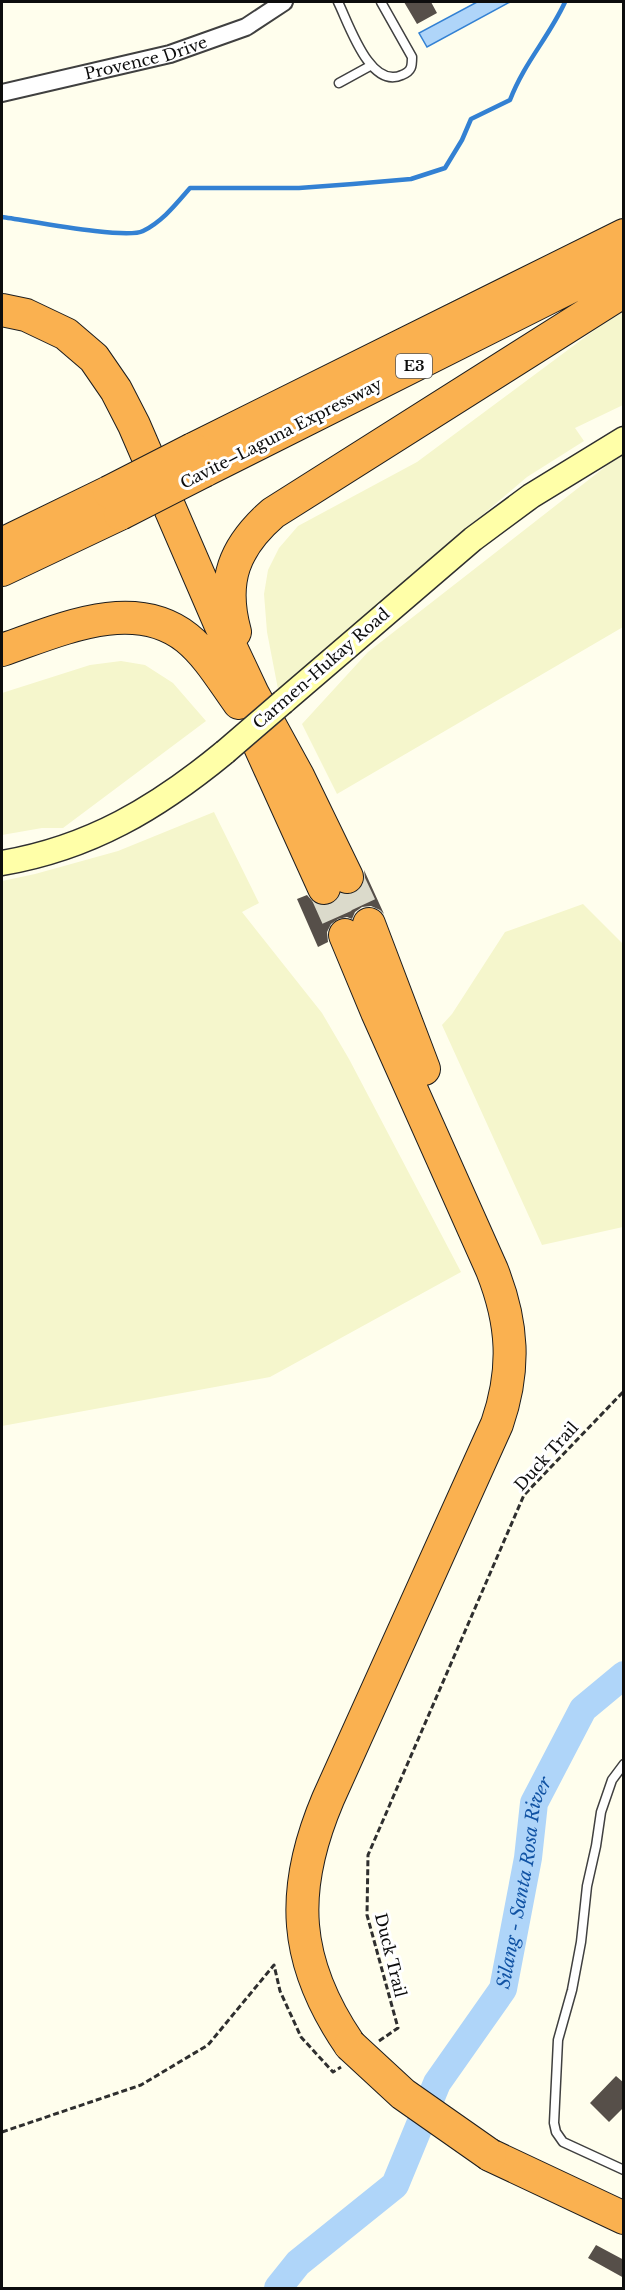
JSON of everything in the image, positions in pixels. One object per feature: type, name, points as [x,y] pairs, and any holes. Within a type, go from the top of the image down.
[{"type":"highway","name":"Cavite–Laguna Expressway","points":[[2,570],[114,503],[624,235]]},
{"type":"highway","name":"Cavite–Laguna Expressway","points":[[198,460],[624,260]]},
{"type":"highway","points":[[246,698],[232,623],[229,588],[238,556],[257,527],[273,513],[624,291]]},
{"type":"highway","points":[[2,310],[26,315],[66,334],[81,345],[106,374],[134,425],[220,624],[246,698]]},
{"type":"highway","points":[[2,325],[27,332],[67,355],[87,375],[101,395],[246,698],[298,776],[336,882]]},
{"type":"highway","name":"Cavite–Laguna Expressway","points":[[2,544],[114,503]]},
{"type":"highway","points":[[2,530],[114,503]]},
{"type":"highway","points":[[2,650],[96,621],[117,618],[147,620],[169,628],[186,638],[246,698]]},
{"type":"highway","points":[[357,929],[513,1283],[523,1322],[526,1358],[522,1394],[513,1425],[476,1513],[334,1824],[320,1870],[317,1917],[319,1941],[325,1965],[356,2048],[396,2068],[493,2149],[624,2218]]},
{"type":"highway","points":[[493,2149],[543,2166],[624,2203]]},
{"type":"street","name":"Provence Drive","points":[[2,93],[170,54],[246,27],[284,2]]},
{"type":"street","name":"Carmen-Hukay Road","points":[[2,863],[70,846],[109,830],[167,797],[225,752],[473,539],[531,496],[624,440]]},
{"type":"lane","points":[[338,2],[370,66],[382,76],[395,78],[409,72],[412,57],[381,2]]},
{"type":"lane","points":[[339,82],[370,66]]},
{"type":"lane","points":[[624,1764],[612,1780],[601,1812],[587,1886],[581,1942],[572,1990],[558,2040],[554,2122],[556,2132],[563,2142],[624,2170]]},
{"type":"path","name":"Duck Trail","points":[[356,2048],[398,2028],[367,1915],[368,1855],[524,1495],[624,1391]]},
{"type":"path","points":[[2,2132],[141,2085],[208,2045],[274,1965],[280,1991],[301,2037],[333,2072],[356,2048]]},
{"type":"green space","points":[[623,312],[623,405],[575,428],[584,441],[527,477],[278,689],[267,632],[264,594],[268,570],[279,548],[298,526],[417,462],[596,329]]},
{"type":"green space","points":[[623,453],[623,627],[337,794],[302,724],[368,652]]},
{"type":"green space","points":[[121,661],[145,665],[173,683],[206,721],[63,828],[42,828],[2,835],[2,693],[90,665]]},
{"type":"green space","points":[[214,812],[259,903],[242,912],[322,1013],[349,1059],[461,1272],[270,1377],[2,1426],[2,881],[118,851]]},
{"type":"green space","points":[[583,904],[623,944],[623,1227],[542,1245],[442,1025],[452,1014],[505,932]]},
{"type":"water","points":[[477,2],[510,2],[427,47],[419,33]]},
{"type":"building","points":[[404,2],[431,2],[437,13],[417,24]]},
{"type":"building","points":[[364,870],[384,914],[371,906],[362,907],[355,912],[352,919],[347,917],[338,919],[331,924],[327,932],[328,942],[318,947],[297,899],[307,895],[314,903],[323,906],[331,905],[341,893],[354,893],[362,888],[365,879]]},
{"type":"building","points":[[616,2076],[624,2083],[624,2107],[609,2122],[590,2103]]},
{"type":"building","points":[[596,2245],[624,2260],[624,2278],[588,2258]]},
{"type":"waterway","points":[[2,217],[97,231],[133,233],[143,231],[157,222],[190,188],[299,188],[353,184],[411,179],[445,168],[462,140],[471,119],[510,100],[522,74],[565,2]]},
{"type":"waterway","name":"Silang - Santa Rosa River","points":[[278,2288],[298,2263],[395,2185],[437,2083],[503,1989],[528,1858],[534,1803],[583,1709],[624,1675]]},
{"type":"tunnel","points":[[347,877],[369,924]]},
{"type":"tunnel","points":[[324,888],[345,935]]}]
